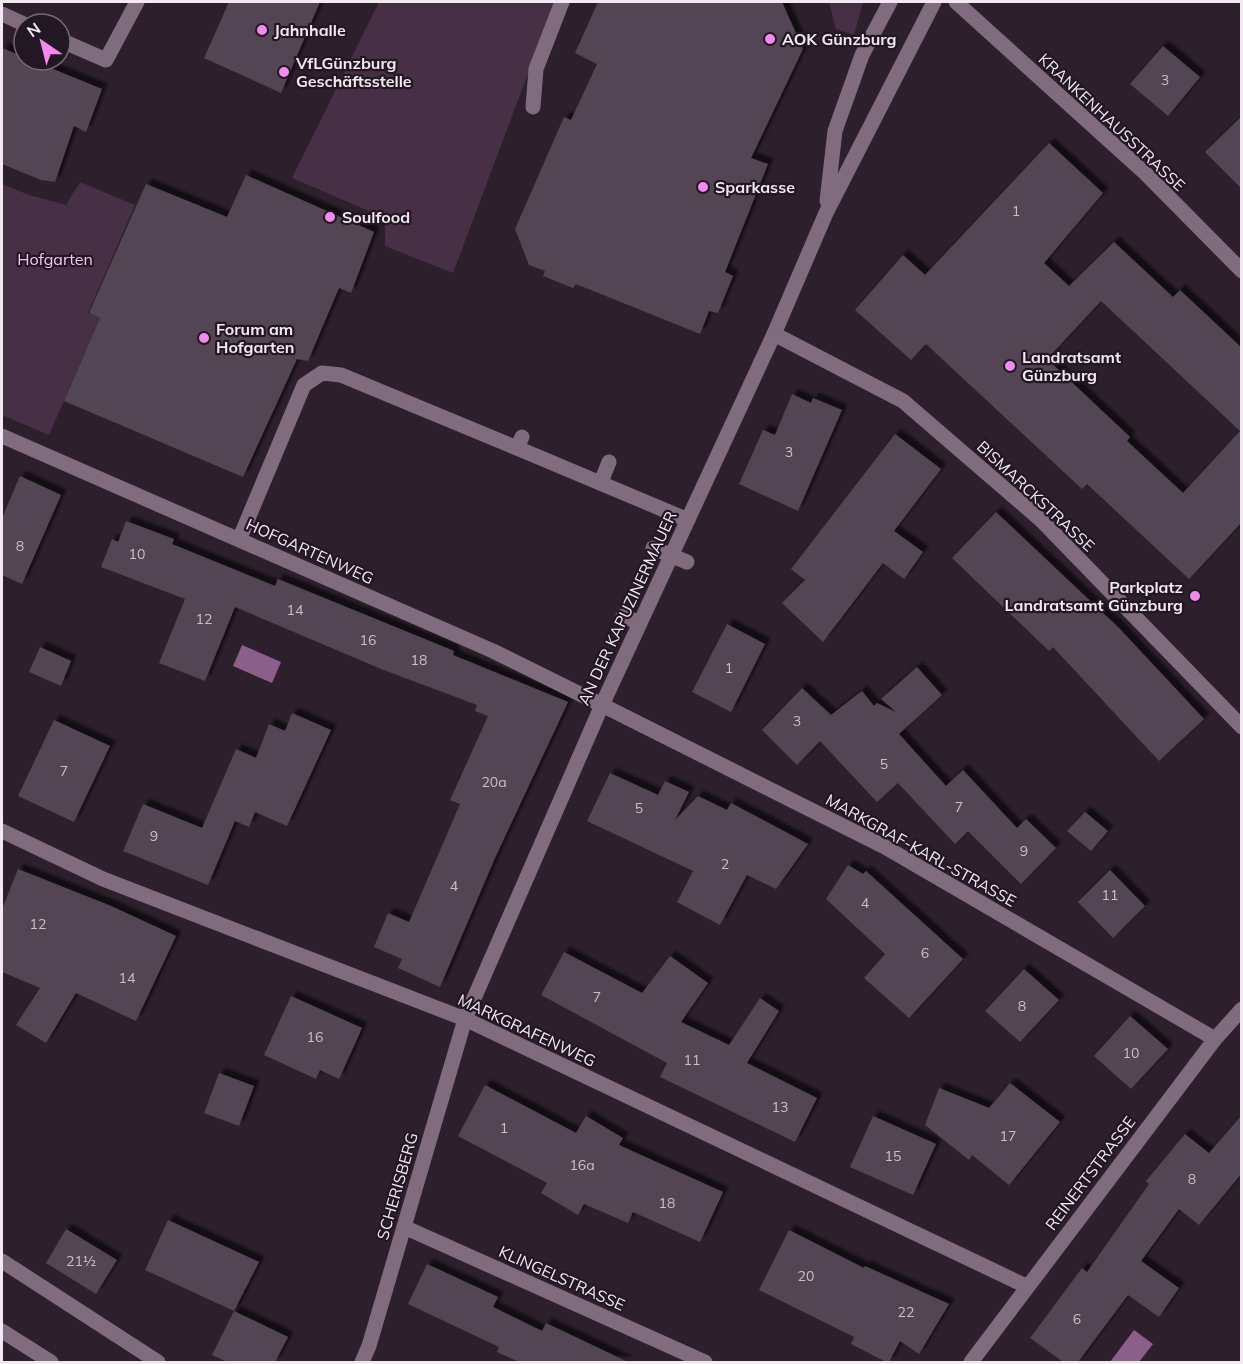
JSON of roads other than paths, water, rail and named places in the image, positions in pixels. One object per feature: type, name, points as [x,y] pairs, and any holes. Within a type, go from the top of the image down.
[{"type":"street","points":[[72,45],[106,60],[137,2]]},
{"type":"street","points":[[533,107],[536,69],[562,2]]},
{"type":"street","name":"AN DER KAPUZINERMAUER","points":[[826,213],[835,131],[862,55],[890,2]]},
{"type":"street","name":"AN DER KAPUZINERMAUER","points":[[465,1019],[602,705],[774,334],[826,213],[934,2]]},
{"type":"street","name":"KRANKENHAUSSTRASSE","points":[[956,2],[1145,173],[1242,271]]},
{"type":"street","name":"BISMARCKSTRASSE","points":[[774,334],[903,400],[1041,520],[1242,727]]},
{"type":"street","points":[[239,540],[304,385],[322,373],[341,375],[519,443],[688,520]]},
{"type":"street","name":"HOFGARTENWEG","points":[[2,436],[493,651],[602,705]]},
{"type":"street","points":[[601,482],[609,462]]},
{"type":"street","points":[[653,548],[687,562]]},
{"type":"street","points":[[623,616],[640,623]]},
{"type":"street","name":"MARKGRAF-KARL-STRASSE","points":[[602,705],[885,847],[1215,1039]]},
{"type":"street","name":"MARKGRAFENWEG","points":[[2,831],[103,879],[465,1019],[1026,1286]]},
{"type":"street","name":"REINERTSTRASSE","points":[[971,1362],[1026,1286],[1215,1039],[1242,1009]]},
{"type":"street","name":"SCHERISBERG","points":[[362,1362],[465,1019]]},
{"type":"street","name":"KLINGELSTRASSE","points":[[404,1227],[705,1362]]},
{"type":"street","points":[[2,1261],[158,1362]]},
{"type":"street","points":[[2,1331],[51,1362]]},
{"type":"place","name":"Jahnhalle","points":[[262,30]]},
{"type":"place","name":"AOK Günzburg","points":[[770,39]]},
{"type":"place","name":"VfLGünzburg Geschäftsstelle","points":[[284,72]]},
{"type":"place","name":"Sparkasse","points":[[703,187]]},
{"type":"place","name":"Soulfood","points":[[330,217]]},
{"type":"place","name":"Forum am Hofgarten","points":[[204,338]]},
{"type":"place","name":"Landratsamt Günzburg","points":[[1010,366]]},
{"type":"place","name":"Parkplatz Landratsamt Günzburg","points":[[1195,596]]},
{"type":"park label","name":"Hofgarten","points":[[55,259]]}]
